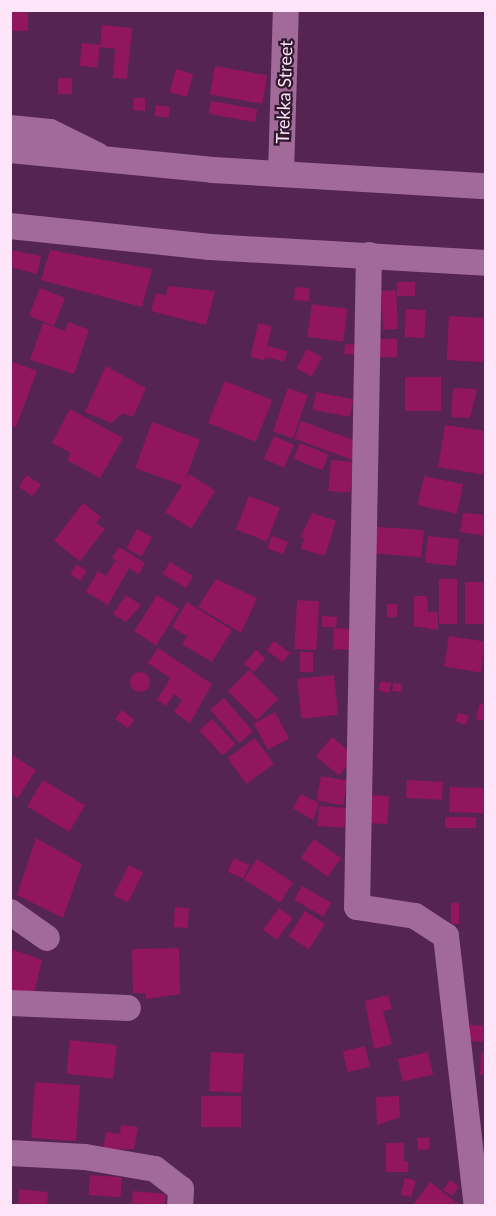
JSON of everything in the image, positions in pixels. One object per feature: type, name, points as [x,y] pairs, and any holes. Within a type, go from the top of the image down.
[{"type":"street","name":"Trekka Street","points":[[281,174],[286,10]]},
{"type":"street","points":[[10,128],[79,142],[105,160]]},
{"type":"street","points":[[10,150],[281,174],[486,186]]},
{"type":"street","points":[[10,226],[210,247],[486,263]]},
{"type":"street","points":[[369,255],[357,907],[415,916],[446,936],[477,1206]]},
{"type":"street","points":[[10,912],[47,938]]},
{"type":"street","points":[[10,1002],[128,1008]]},
{"type":"street","points":[[10,1153],[85,1156],[155,1169],[181,1189],[180,1206]]},
{"type":"building","points":[[10,10],[28,10],[28,31],[10,31]]},
{"type":"building","points":[[102,25],[132,28],[127,79],[113,78],[115,49],[100,47]]},
{"type":"building","points":[[82,43],[100,45],[97,68],[80,66]]},
{"type":"building","points":[[215,66],[267,75],[262,104],[210,95]]},
{"type":"building","points":[[176,69],[193,74],[187,97],[169,92]]},
{"type":"building","points":[[58,78],[72,78],[72,94],[58,94]]},
{"type":"building","points":[[134,98],[145,98],[145,111],[133,110]]},
{"type":"building","points":[[211,101],[257,109],[255,122],[209,114]]},
{"type":"building","points":[[156,105],[170,107],[168,118],[154,116]]},
{"type":"building","points":[[10,250],[41,256],[37,274],[10,267]]},
{"type":"building","points":[[50,250],[152,269],[142,307],[41,280]]},
{"type":"building","points":[[397,282],[415,282],[415,296],[397,296]]},
{"type":"building","points":[[168,286],[215,291],[206,325],[151,311],[156,293],[166,296]]},
{"type":"building","points":[[295,287],[310,288],[309,301],[294,300]]},
{"type":"building","points":[[40,288],[65,298],[54,326],[29,316]]},
{"type":"building","points":[[396,290],[398,329],[383,330],[381,291]]},
{"type":"building","points":[[312,304],[348,309],[343,342],[307,337]]},
{"type":"building","points":[[406,309],[426,310],[425,338],[405,337]]},
{"type":"building","points":[[449,316],[486,318],[484,362],[447,360]]},
{"type":"building","points":[[68,322],[89,330],[74,374],[30,360],[43,323],[65,331]]},
{"type":"building","points":[[258,323],[272,326],[264,360],[251,357]]},
{"type":"building","points":[[377,339],[397,339],[397,357],[377,357]]},
{"type":"building","points":[[345,344],[359,345],[358,355],[344,354]]},
{"type":"building","points":[[268,346],[287,351],[284,362],[265,357]]},
{"type":"building","points":[[307,349],[322,357],[312,376],[297,368]]},
{"type":"building","points":[[10,361],[37,371],[16,427],[10,425]]},
{"type":"building","points":[[106,366],[146,388],[133,417],[123,413],[111,423],[85,412]]},
{"type":"building","points":[[405,377],[441,377],[441,411],[405,411]]},
{"type":"building","points":[[225,381],[272,400],[255,442],[208,423]]},
{"type":"building","points":[[288,388],[308,395],[293,438],[273,431]]},
{"type":"building","points":[[453,388],[477,389],[470,418],[451,417]]},
{"type":"building","points":[[316,392],[353,399],[350,417],[313,410]]},
{"type":"building","points":[[70,409],[123,438],[100,478],[67,460],[71,453],[52,443]]},
{"type":"building","points":[[301,421],[358,442],[352,460],[295,439]]},
{"type":"building","points":[[152,422],[200,439],[183,485],[135,468]]},
{"type":"building","points":[[445,425],[486,431],[486,475],[438,467]]},
{"type":"building","points":[[274,436],[294,445],[284,468],[264,459]]},
{"type":"building","points":[[300,443],[329,455],[322,470],[294,459]]},
{"type":"building","points":[[331,460],[353,462],[350,493],[328,491]]},
{"type":"building","points":[[189,474],[215,490],[191,529],[165,512]]},
{"type":"building","points":[[27,475],[41,485],[33,496],[19,486]]},
{"type":"building","points":[[424,476],[463,484],[457,514],[418,505]]},
{"type":"building","points":[[249,496],[280,508],[267,541],[236,530]]},
{"type":"building","points":[[83,503],[101,517],[96,523],[105,529],[80,561],[54,541]]},
{"type":"building","points":[[312,513],[336,521],[325,556],[301,549],[304,538],[300,537]]},
{"type":"building","points":[[463,513],[486,515],[486,536],[460,532]]},
{"type":"building","points":[[377,527],[424,530],[421,557],[368,553]]},
{"type":"building","points":[[137,529],[152,537],[142,556],[127,548]]},
{"type":"building","points":[[272,536],[288,542],[283,554],[267,548]]},
{"type":"building","points":[[428,536],[459,539],[456,566],[425,563]]},
{"type":"building","points":[[119,547],[145,563],[139,574],[129,568],[108,605],[86,592],[98,571],[106,576],[115,561],[125,566],[112,558]]},
{"type":"building","points":[[170,562],[193,576],[186,588],[163,574]]},
{"type":"building","points":[[77,564],[87,571],[80,581],[70,574]]},
{"type":"building","points":[[216,579],[257,598],[241,633],[198,607]]},
{"type":"building","points":[[439,579],[457,579],[457,624],[439,624]]},
{"type":"building","points":[[465,582],[486,582],[486,624],[465,624]]},
{"type":"building","points":[[126,595],[141,605],[126,622],[113,614]]},
{"type":"building","points":[[157,595],[179,609],[156,645],[134,631]]},
{"type":"building","points":[[414,596],[427,596],[428,612],[438,612],[438,630],[414,626]]},
{"type":"building","points":[[297,600],[319,601],[316,650],[294,649]]},
{"type":"building","points":[[187,602],[232,630],[212,662],[182,644],[187,636],[172,627]]},
{"type":"building","points":[[387,604],[397,604],[397,617],[387,617]]},
{"type":"building","points":[[322,616],[337,617],[336,627],[322,627]]},
{"type":"building","points":[[334,628],[353,629],[352,650],[333,649]]},
{"type":"building","points":[[449,636],[486,642],[481,672],[444,667]]},
{"type":"building","points":[[274,641],[290,653],[283,663],[267,651]]},
{"type":"building","points":[[158,648],[212,684],[190,723],[174,712],[182,700],[174,694],[166,706],[157,700],[170,678],[148,663]]},
{"type":"building","points":[[256,650],[266,659],[254,672],[244,663]]},
{"type":"building","points":[[300,652],[313,652],[313,672],[300,672]]},
{"type":"building","points":[[249,670],[278,699],[257,720],[228,691]]},
{"type":"building","points":[[140,672],[147,675],[150,682],[147,689],[140,692],[133,689],[130,682],[133,675]]},
{"type":"building","points":[[334,675],[338,715],[301,719],[297,679]]},
{"type":"building","points":[[381,681],[391,683],[389,693],[378,690]]},
{"type":"building","points":[[393,683],[402,684],[401,692],[392,691]]},
{"type":"building","points":[[224,698],[253,731],[239,743],[210,710]]},
{"type":"building","points":[[480,703],[486,705],[486,721],[476,719]]},
{"type":"building","points":[[122,710],[135,720],[128,729],[115,719]]},
{"type":"building","points":[[275,712],[289,738],[268,750],[254,723]]},
{"type":"building","points":[[458,713],[469,716],[466,725],[456,722]]},
{"type":"building","points":[[212,719],[235,744],[223,755],[200,731]]},
{"type":"building","points":[[332,737],[355,756],[339,775],[316,756]]},
{"type":"building","points":[[255,738],[274,764],[246,784],[227,758]]},
{"type":"building","points":[[10,754],[36,770],[18,798],[10,793]]},
{"type":"building","points":[[321,776],[348,781],[343,805],[317,801]]},
{"type":"building","points":[[43,780],[85,805],[69,832],[27,807]]},
{"type":"building","points":[[407,780],[443,782],[442,800],[406,798]]},
{"type":"building","points":[[450,787],[486,788],[485,813],[449,812]]},
{"type":"building","points":[[301,794],[319,803],[313,820],[293,808]]},
{"type":"building","points":[[369,795],[389,796],[388,824],[368,823]]},
{"type":"building","points":[[319,806],[346,808],[345,828],[318,826]]},
{"type":"building","points":[[445,817],[476,817],[476,828],[445,828]]},
{"type":"building","points":[[36,838],[82,864],[63,918],[17,895]]},
{"type":"building","points":[[314,839],[341,858],[328,877],[301,858]]},
{"type":"building","points":[[234,858],[249,865],[243,879],[228,872]]},
{"type":"building","points":[[257,859],[293,882],[280,903],[244,879]]},
{"type":"building","points":[[129,865],[143,872],[128,903],[114,895]]},
{"type":"building","points":[[302,886],[331,903],[323,917],[294,900]]},
{"type":"building","points":[[451,903],[459,903],[459,924],[451,924]]},
{"type":"building","points":[[175,907],[189,908],[188,928],[174,927]]},
{"type":"building","points":[[279,908],[293,918],[277,940],[263,930]]},
{"type":"building","points":[[305,911],[325,924],[309,949],[289,936]]},
{"type":"building","points":[[179,948],[180,994],[146,999],[146,993],[133,993],[132,949]]},
{"type":"building","points":[[11,949],[42,960],[33,997],[10,991]]},
{"type":"building","points":[[388,995],[392,1009],[383,1011],[392,1044],[374,1049],[365,1001]]},
{"type":"building","points":[[470,1025],[486,1026],[485,1042],[469,1041]]},
{"type":"building","points":[[70,1040],[117,1045],[113,1079],[66,1074]]},
{"type":"building","points":[[365,1046],[370,1066],[348,1072],[343,1052]]},
{"type":"building","points":[[211,1052],[244,1054],[242,1093],[209,1091]]},
{"type":"building","points":[[428,1052],[433,1074],[403,1081],[398,1059]]},
{"type":"building","points":[[481,1052],[486,1052],[486,1075],[480,1075]]},
{"type":"building","points":[[35,1082],[80,1085],[76,1141],[31,1138]]},
{"type":"building","points":[[201,1096],[241,1096],[241,1127],[201,1127]]},
{"type":"building","points":[[399,1096],[400,1117],[377,1125],[376,1097]]},
{"type":"building","points":[[121,1125],[138,1127],[134,1149],[103,1150],[106,1132],[120,1134]]},
{"type":"building","points":[[429,1137],[430,1149],[418,1150],[417,1138]]},
{"type":"building","points":[[386,1143],[404,1143],[404,1161],[386,1161]]},
{"type":"building","points":[[386,1161],[408,1161],[408,1172],[386,1172]]},
{"type":"building","points":[[90,1175],[122,1177],[121,1197],[89,1195]]},
{"type":"building","points":[[405,1178],[416,1181],[411,1197],[401,1194]]},
{"type":"building","points":[[450,1180],[459,1186],[452,1196],[443,1190]]},
{"type":"building","points":[[430,1182],[461,1206],[412,1206]]},
{"type":"building","points":[[19,1189],[48,1192],[47,1206],[18,1206]]},
{"type":"building","points":[[133,1191],[166,1194],[165,1206],[131,1206]]}]
